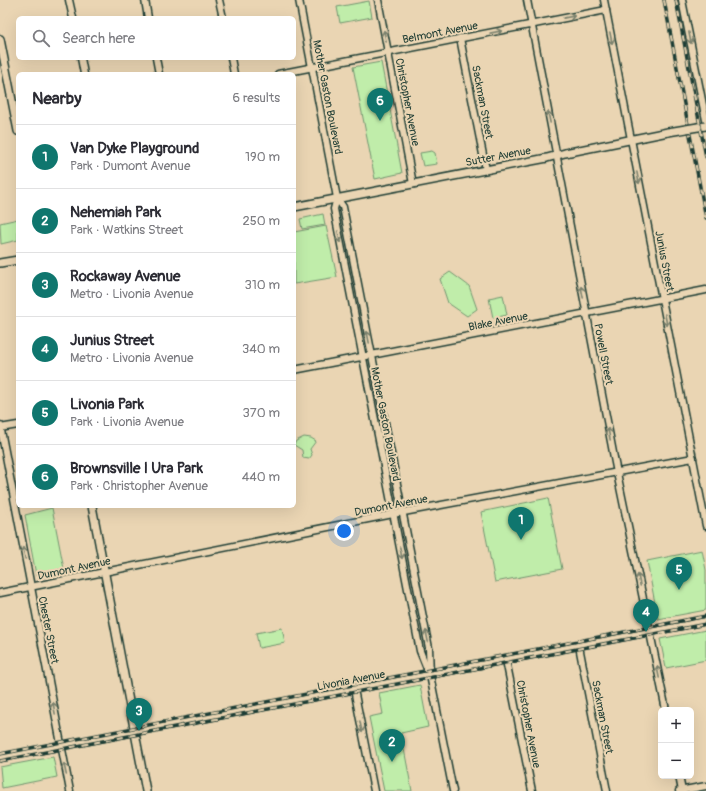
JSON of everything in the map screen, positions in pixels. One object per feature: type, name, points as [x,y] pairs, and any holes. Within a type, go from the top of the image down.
[{"type":"street","points":[[69,0],[73,16]]},
{"type":"street","points":[[144,0],[148,16]]},
{"type":"street","points":[[219,0],[223,16]]},
{"type":"street","name":"Mother Gaston Boulevard","points":[[299,0],[337,198],[343,208],[429,648],[430,675],[452,791]]},
{"type":"street","name":"Christopher Avenue","points":[[378,0],[413,184]]},
{"type":"street","name":"Powell Street","points":[[527,0],[586,314],[665,707]]},
{"type":"street","name":"Junius Street","points":[[604,0],[706,526]]},
{"type":"street","points":[[682,0],[706,120]]},
{"type":"street","name":"Belmont Avenue","points":[[289,72],[606,10]]},
{"type":"street","name":"Sackman Street","points":[[460,38],[486,170]]},
{"type":"street","points":[[0,39],[16,117]]},
{"type":"street","points":[[81,60],[84,72]]},
{"type":"street","points":[[156,60],[159,72]]},
{"type":"street","points":[[231,60],[234,72]]},
{"type":"street","name":"Sutter Avenue","points":[[296,207],[486,170],[668,132],[706,126]]},
{"type":"street","name":"Mother Gaston Boulevard","points":[[337,198],[334,209],[362,357],[420,651],[430,675]]},
{"type":"street","points":[[0,263],[16,260]]},
{"type":"street","name":"Blake Avenue","points":[[296,370],[706,290]]},
{"type":"street","points":[[0,427],[16,425]]},
{"type":"street","name":"Chester Street","points":[[0,427],[70,791]]},
{"type":"street","name":"Dumont Avenue","points":[[0,593],[393,514],[693,458]]},
{"type":"street","points":[[92,508],[146,791]]},
{"type":"street","name":"Livonia Avenue","points":[[0,758],[706,621]]},
{"type":"street","name":"Sackman Street","points":[[579,646],[607,791]]},
{"type":"street","name":"Christopher Avenue","points":[[506,660],[532,791]]},
{"type":"street","points":[[354,689],[374,791]]},
{"type":"street","points":[[679,779],[681,791],[706,786]]},
{"type":"green space","points":[[369,1],[372,17],[340,23],[337,7]]},
{"type":"green space","points":[[381,62],[402,173],[375,179],[353,67]]},
{"type":"green space","points":[[432,151],[435,153],[437,164],[423,166],[420,153]]},
{"type":"green space","points":[[323,214],[325,225],[302,229],[300,219]]},
{"type":"green space","points":[[16,219],[16,240],[1,244],[0,223]]},
{"type":"green space","points":[[326,226],[337,277],[296,284],[296,232]]},
{"type":"green space","points":[[450,272],[469,286],[477,309],[467,316],[448,303],[440,279]]},
{"type":"green space","points":[[503,295],[507,315],[493,318],[489,298]]},
{"type":"green space","points":[[304,437],[311,438],[316,441],[310,449],[312,455],[309,459],[303,458],[302,450],[296,446],[296,441]]},
{"type":"green space","points":[[548,498],[562,569],[495,582],[481,512]]},
{"type":"green space","points":[[52,508],[64,569],[36,575],[25,515]]},
{"type":"green space","points":[[702,550],[706,570],[706,610],[658,619],[647,561]]},
{"type":"green space","points":[[282,628],[285,643],[259,648],[256,633]]},
{"type":"green space","points":[[706,630],[706,660],[666,668],[660,639]]},
{"type":"green space","points":[[420,685],[428,727],[401,733],[412,791],[384,791],[369,717],[383,714],[379,693]]},
{"type":"green space","points":[[53,757],[57,777],[2,788],[0,767]]},
{"type":"railway","points":[[664,0],[706,218]]},
{"type":"railway","points":[[676,0],[706,157]]},
{"type":"railway","points":[[0,754],[706,616]]},
{"type":"railway","points":[[0,761],[706,624]]},
{"type":"place","name":"Brownsville I Ura Park","points":[[380,121]]},
{"type":"place","name":"Van Dyke Playground","points":[[521,540]]},
{"type":"place","name":"Livonia Park","points":[[679,590]]},
{"type":"place","name":"Junius Street","points":[[646,632]]},
{"type":"place","name":"Rockaway Avenue","points":[[139,731]]},
{"type":"place","name":"Nehemiah Park","points":[[392,762]]}]
